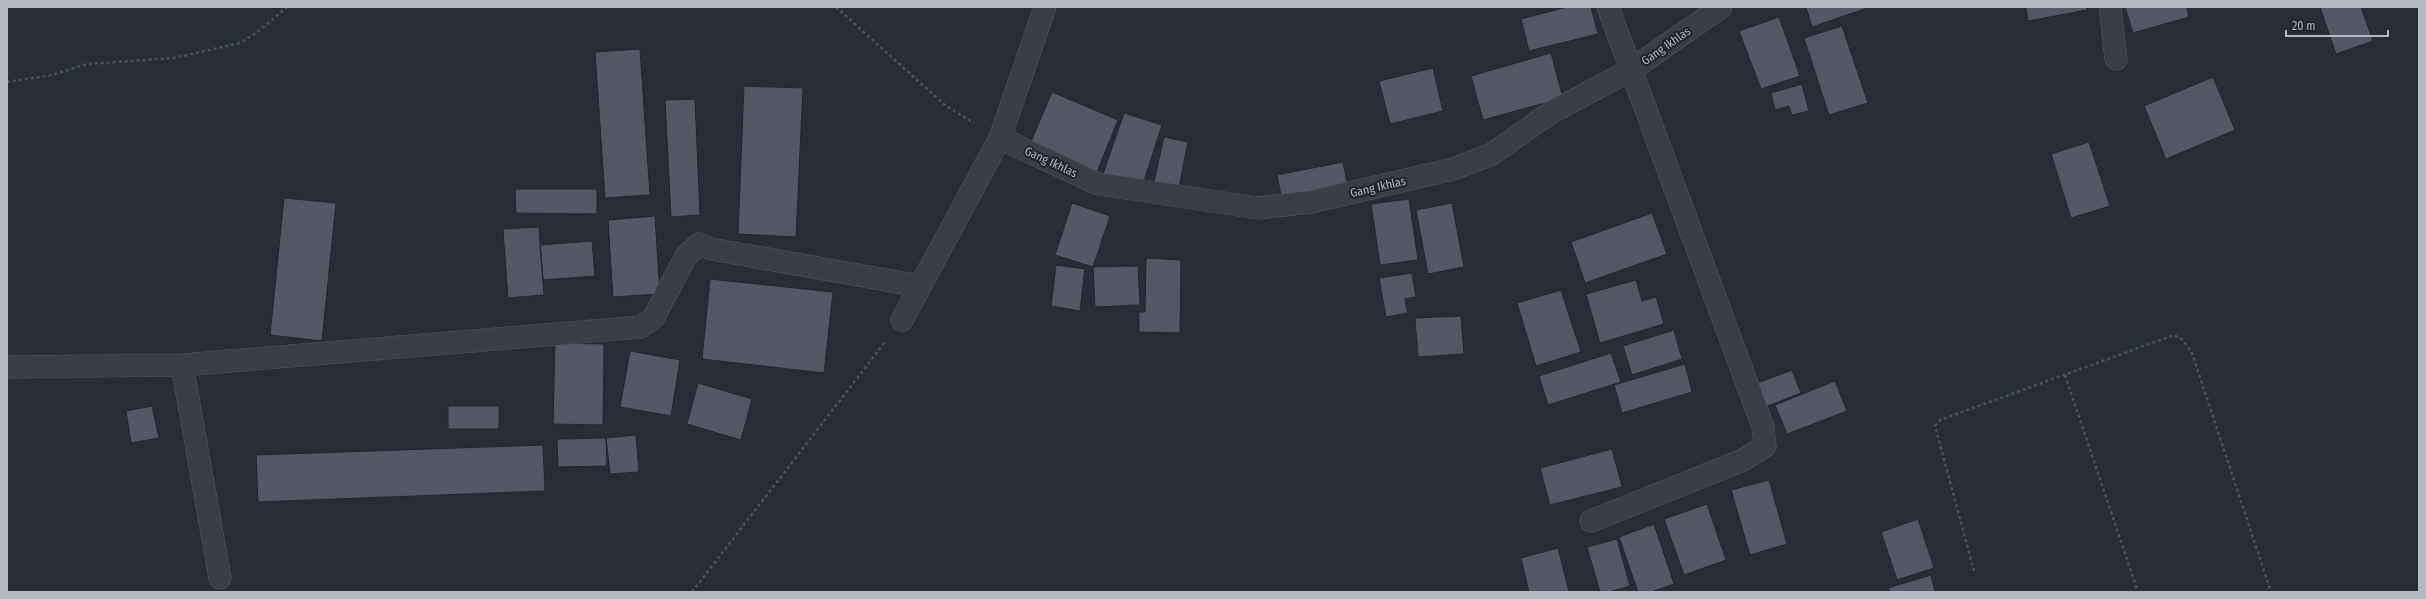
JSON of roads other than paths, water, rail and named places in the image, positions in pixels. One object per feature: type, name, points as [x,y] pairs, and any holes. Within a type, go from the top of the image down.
[{"type":"street","points":[[902,320],[1000,138],[1045,7]]},
{"type":"street","points":[[1591,521],[1743,460],[1765,446],[1763,427],[1608,7]]},
{"type":"street","name":"Gang Ikhlas","points":[[1000,138],[1098,184],[1258,208],[1311,202],[1453,169],[1492,154],[1550,113],[1631,70],[1721,7]]},
{"type":"street","points":[[2110,7],[2116,60]]},
{"type":"street","points":[[7,367],[182,365],[641,327],[654,318],[686,256],[700,244],[711,249],[920,286]]},
{"type":"street","points":[[182,365],[220,578]]}]
